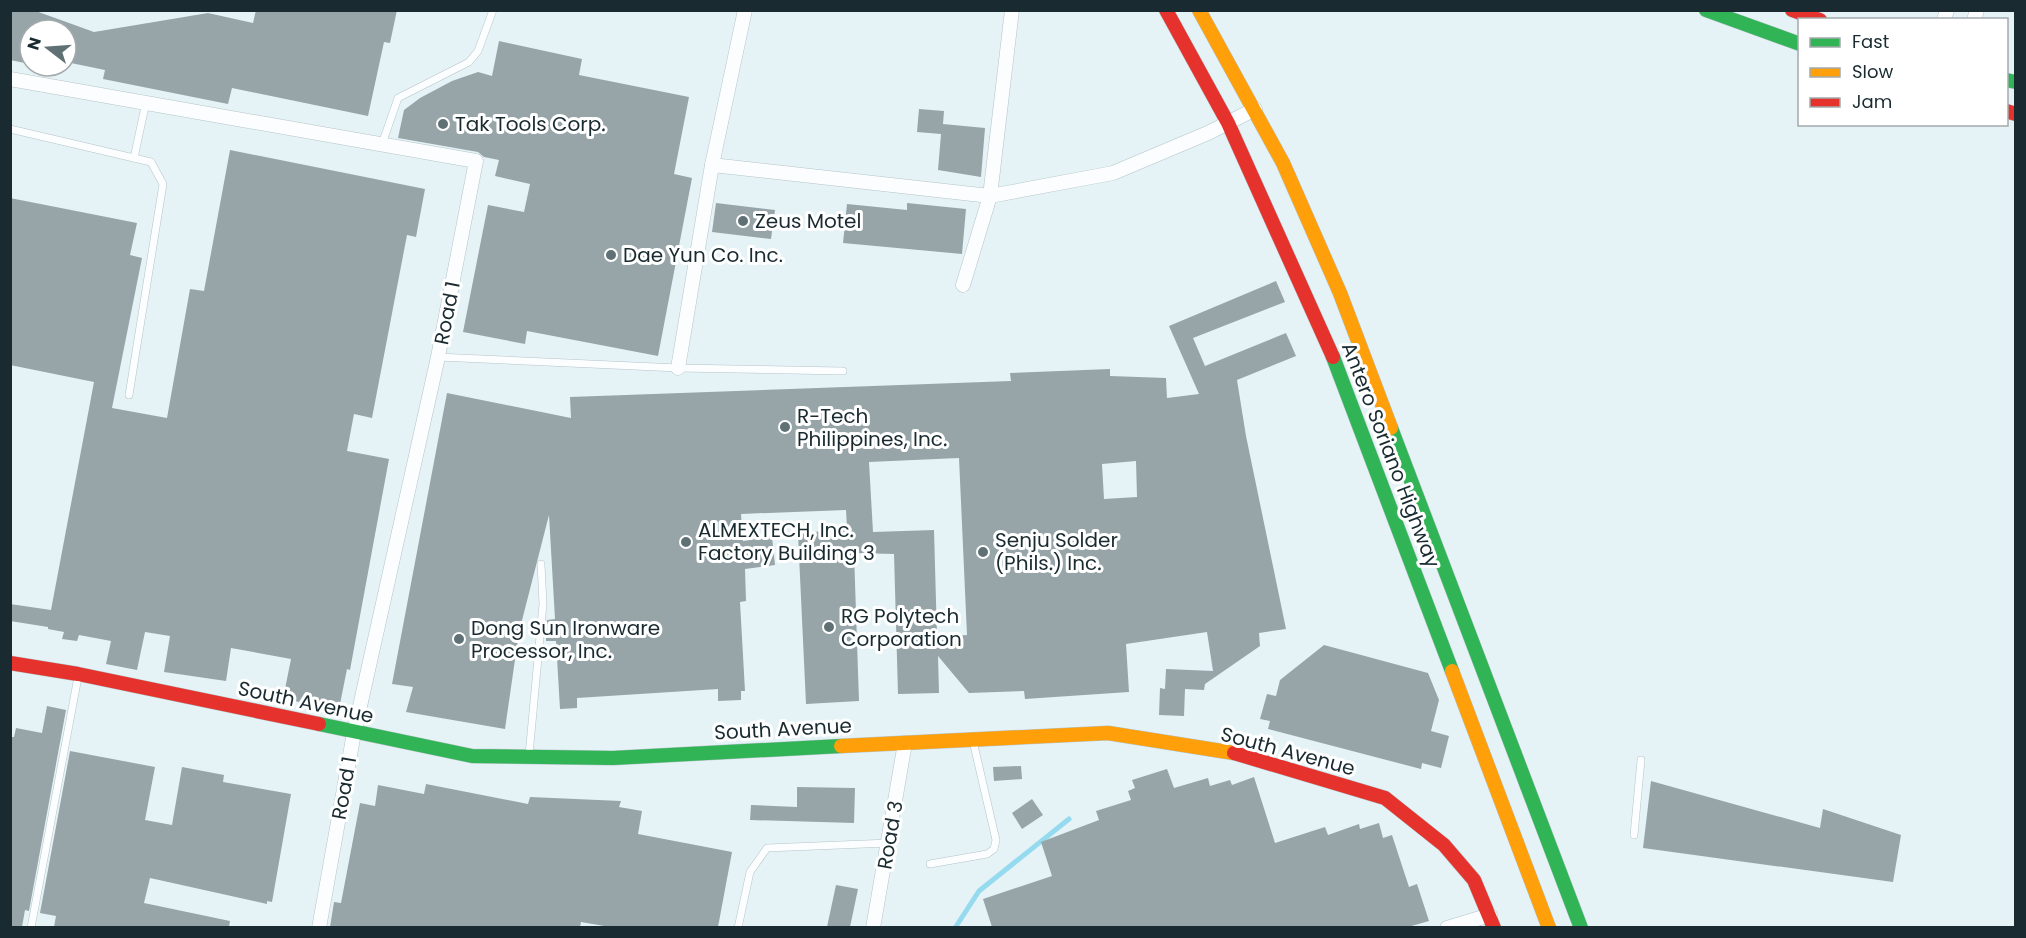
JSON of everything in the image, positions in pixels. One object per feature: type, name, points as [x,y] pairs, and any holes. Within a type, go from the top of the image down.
[{"type":"main road","name":"Antero Soriano Highway","points":[[1166,10],[1228,123],[1321,325],[1549,927]]},
{"type":"main road","name":"Antero Soriano Highway","points":[[1199,10],[1283,163],[1340,293],[1581,927]]},
{"type":"main road","points":[[1707,10],[1798,44]]},
{"type":"main road","points":[[1792,10],[1814,18]]},
{"type":"main road","name":"South Avenue","points":[[10,663],[78,674],[472,756],[613,758],[1108,733],[1250,756],[1385,798],[1444,844],[1474,880],[1492,921]]},
{"type":"street","points":[[678,368],[712,165],[745,10]]},
{"type":"street","points":[[963,285],[990,196],[1012,10]]},
{"type":"street","name":"Road 1","points":[[10,79],[476,161],[438,357],[354,733],[319,927]]},
{"type":"street","points":[[712,165],[990,196],[1113,173],[1255,109]]},
{"type":"street","name":"Road 3","points":[[873,927],[905,743]]},
{"type":"street","points":[[1448,927],[1492,921]]},
{"type":"lane","points":[[382,144],[398,98],[469,62],[478,51],[493,10]]},
{"type":"lane","points":[[134,158],[146,102]]},
{"type":"lane","points":[[10,129],[151,162],[163,184],[129,395]]},
{"type":"lane","points":[[438,357],[678,368],[843,372]]},
{"type":"lane","points":[[529,757],[543,604],[541,564]]},
{"type":"lane","points":[[31,927],[78,674]]},
{"type":"lane","points":[[930,864],[987,854],[994,849],[996,840],[973,739]]},
{"type":"lane","points":[[1634,835],[1641,760]]},
{"type":"lane","points":[[738,927],[750,872],[767,848],[889,843]]},
{"type":"building","points":[[10,10],[33,10],[55,18],[18,18],[18,62],[10,60]]},
{"type":"building","points":[[256,10],[397,10],[390,43],[384,42],[368,116],[232,88],[228,104],[103,79],[105,70],[78,64],[78,26],[94,32],[208,13],[253,23]]},
{"type":"building","points":[[499,41],[582,59],[579,75],[689,97],[674,174],[692,178],[658,356],[527,331],[525,344],[463,332],[488,205],[524,212],[530,184],[495,176],[499,160],[484,157],[478,152],[398,138],[404,110],[420,98],[452,81],[478,72],[492,76]]},
{"type":"building","points":[[919,109],[944,111],[943,124],[985,128],[981,177],[938,170],[941,134],[917,132]]},
{"type":"building","points":[[230,150],[425,189],[416,237],[407,235],[372,418],[354,414],[347,451],[389,459],[350,670],[347,669],[339,709],[283,699],[291,659],[231,648],[226,681],[164,672],[170,636],[145,632],[137,670],[106,664],[111,641],[79,635],[77,641],[62,639],[64,632],[10,621],[10,604],[51,610],[94,382],[10,365],[10,198],[137,223],[130,255],[142,258],[112,408],[167,418],[190,289],[204,291]]},
{"type":"building","name":"Zeus Motel","points":[[716,203],[775,210],[771,239],[712,232]]},
{"type":"building","points":[[907,203],[966,209],[962,254],[843,243],[847,204],[907,210]]},
{"type":"building","points":[[1276,281],[1285,302],[1193,338],[1205,366],[1286,333],[1296,356],[1237,380],[1246,436],[1286,629],[1259,633],[1260,646],[1205,684],[1204,690],[1185,689],[1184,716],[1159,715],[1160,688],[1165,689],[1166,669],[1213,671],[1207,632],[1126,644],[1129,692],[1025,699],[1024,691],[969,693],[938,656],[939,693],[898,694],[894,554],[854,553],[859,701],[806,704],[798,534],[847,528],[846,510],[741,514],[743,541],[772,537],[775,565],[745,569],[746,601],[740,602],[745,691],[741,691],[741,700],[718,701],[718,689],[577,698],[577,708],[560,709],[556,641],[546,641],[547,620],[555,619],[549,515],[519,632],[505,729],[406,712],[413,687],[392,684],[447,393],[571,418],[570,397],[1011,381],[1010,373],[1110,369],[1110,376],[1166,378],[1167,398],[1199,394],[1169,326]],"holes":[[[959,458],[967,635],[937,637],[934,530],[873,532],[869,462]],[[1136,461],[1137,497],[1104,499],[1102,464]]]},
{"type":"building","points":[[1324,645],[1428,673],[1439,700],[1431,731],[1449,736],[1441,768],[1422,763],[1421,769],[1268,729],[1270,721],[1260,719],[1267,694],[1276,696],[1280,680]]},
{"type":"building","points":[[47,706],[66,710],[29,911],[25,910],[22,927],[10,927],[10,737],[14,737],[16,728],[42,733]]},
{"type":"building","points":[[70,751],[155,767],[145,820],[172,825],[182,767],[224,775],[223,782],[291,794],[272,902],[267,901],[267,904],[150,878],[144,903],[230,921],[229,927],[54,927],[56,916],[40,913]]},
{"type":"building","points":[[1021,766],[1022,779],[994,781],[993,767]]},
{"type":"building","points":[[1167,769],[1174,788],[1208,778],[1210,786],[1230,780],[1232,785],[1254,777],[1275,843],[1325,827],[1328,835],[1359,824],[1360,829],[1379,823],[1383,838],[1392,835],[1409,887],[1417,884],[1429,921],[1408,927],[992,927],[983,899],[1052,876],[1041,842],[1099,820],[1096,811],[1131,800],[1128,791],[1135,788],[1132,780]]},
{"type":"building","points":[[1651,781],[1820,828],[1823,809],[1901,835],[1893,882],[1643,848]]},
{"type":"building","points":[[426,784],[528,804],[530,797],[621,801],[619,807],[642,811],[638,834],[732,852],[718,927],[610,927],[581,922],[580,927],[330,927],[334,902],[341,903],[360,803],[375,806],[378,785],[424,794]]},
{"type":"building","points":[[797,787],[855,788],[854,823],[750,820],[751,805],[797,807]]},
{"type":"building","points":[[1032,799],[1043,815],[1022,829],[1012,813]]},
{"type":"building","points":[[836,885],[858,889],[850,927],[827,927]]},
{"type":"waterway","points":[[955,928],[979,891],[1069,819]]},
{"type":"traffic: fast","points":[[1706,10],[1798,43]]},
{"type":"traffic: fast","points":[[2008,80],[2016,82]]},
{"type":"traffic: fast","points":[[1333,357],[1452,671]]},
{"type":"traffic: fast","points":[[1391,428],[1581,928]]},
{"type":"traffic: fast","points":[[319,724],[472,756],[613,758],[841,746]]},
{"type":"traffic: slow","points":[[1199,10],[1283,163],[1340,293],[1391,428]]},
{"type":"traffic: slow","points":[[1452,671],[1549,928]]},
{"type":"traffic: slow","points":[[841,746],[1108,733],[1234,753]]},
{"type":"traffic: jam","points":[[1166,10],[1228,123],[1333,357]]},
{"type":"traffic: jam","points":[[1792,10],[1814,18]]},
{"type":"traffic: jam","points":[[2008,112],[2016,114]]},
{"type":"traffic: jam","points":[[10,663],[78,674],[319,724]]},
{"type":"traffic: jam","points":[[1234,753],[1385,798],[1444,845],[1474,880],[1494,928]]},
{"type":"place","name":"Tak Tools Corp.","points":[[443,124]]},
{"type":"place","name":"Zeus Motel","points":[[743,221]]},
{"type":"place","name":"Dae Yun Co. Inc.","points":[[611,255]]},
{"type":"place","name":"R-Tech Philippines, Inc.","points":[[785,427]]},
{"type":"place","name":"ALMEXTECH, Inc. Factory Building 3","points":[[686,542]]},
{"type":"place","name":"Senju Solder (Phils.) Inc.","points":[[983,552]]},
{"type":"place","name":"RG Polytech Corporation","points":[[829,627]]},
{"type":"place","name":"Dong Sun Ironware Processor, Inc.","points":[[459,639]]}]
